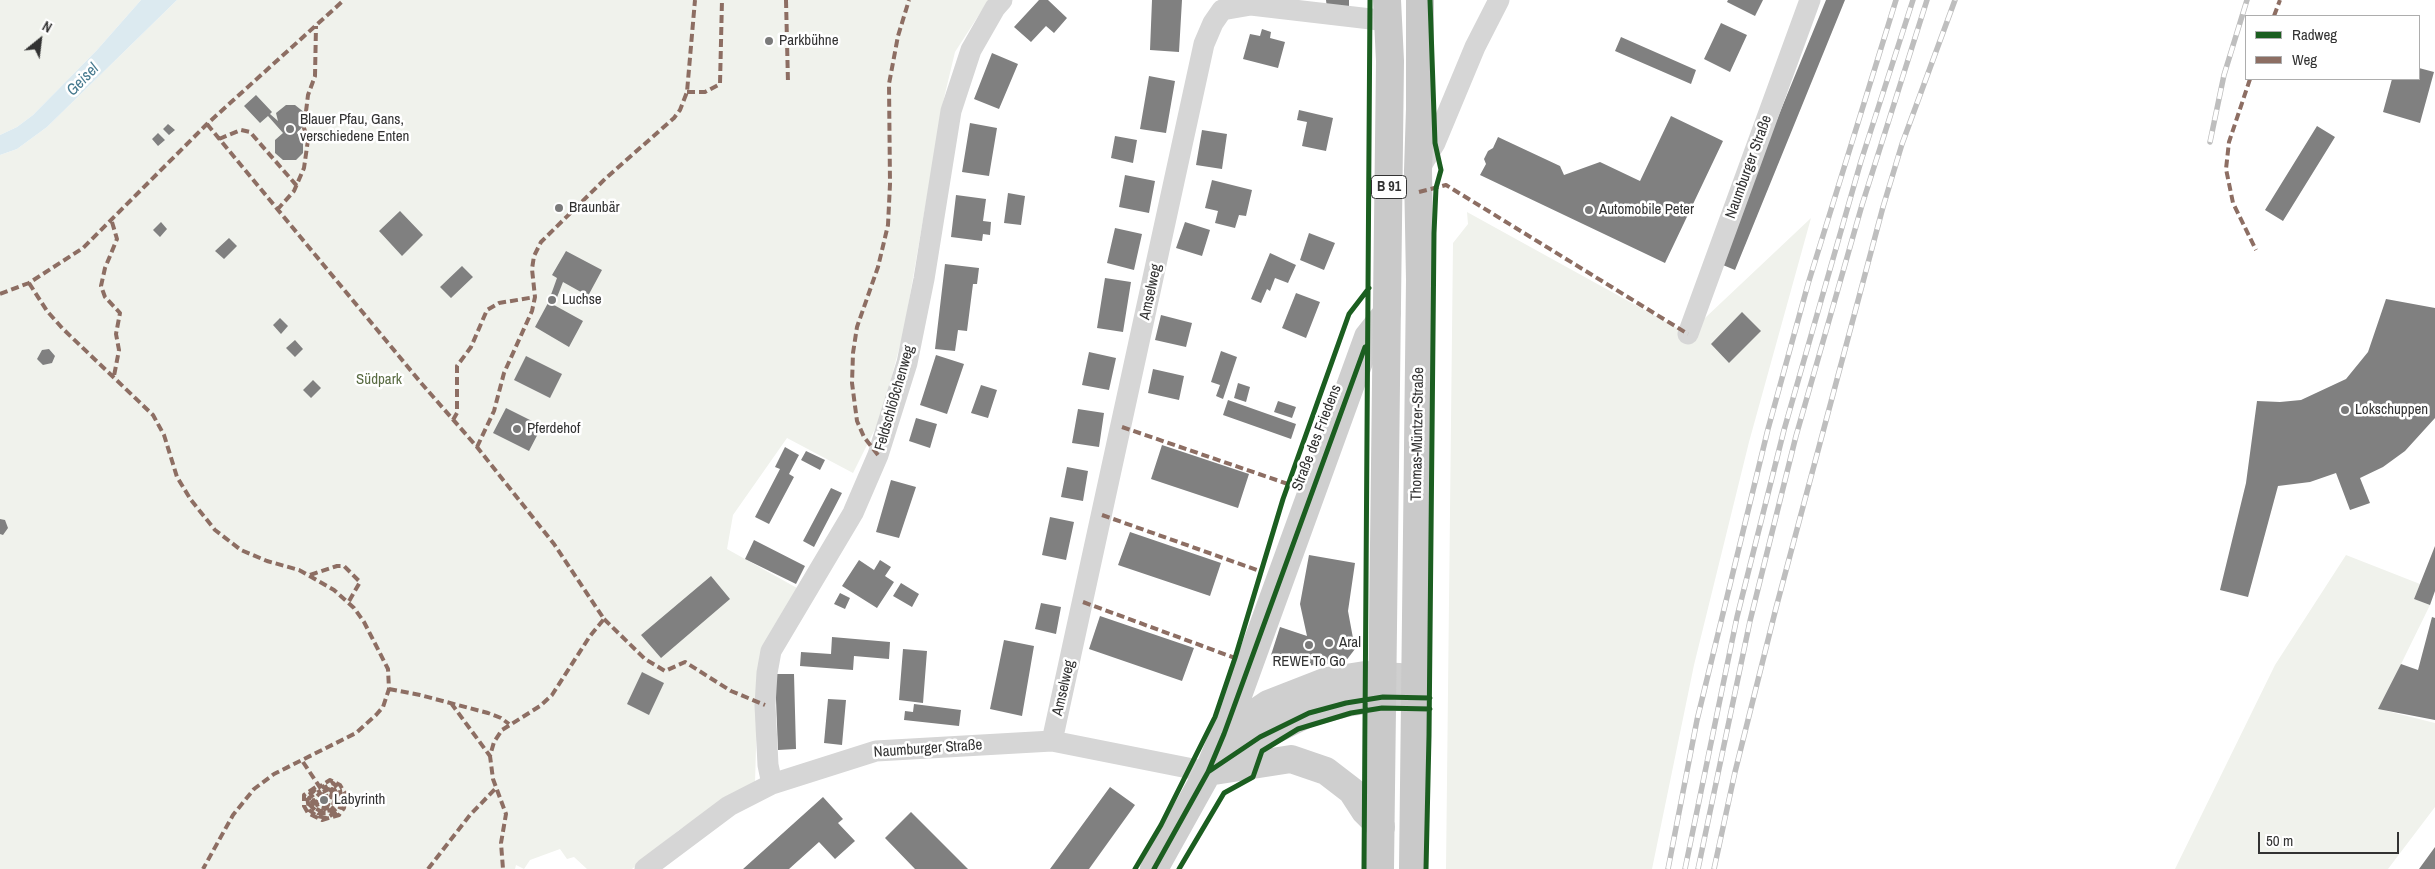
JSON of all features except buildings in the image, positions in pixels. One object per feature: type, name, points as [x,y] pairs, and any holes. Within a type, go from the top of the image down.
[{"type":"main road","name":"Thomas-Müntzer-Straße","points":[[1413,869],[1420,280],[1418,172],[1420,0]]},
{"type":"main road","name":"B 91","points":[[1380,869],[1390,70],[1382,14]]},
{"type":"street","name":"Feldschlößchenweg","points":[[772,784],[768,765],[766,705],[767,673],[772,652],[852,513],[878,455],[907,363],[924,279],[951,111],[971,50],[995,8],[1002,0]]},
{"type":"street","points":[[1418,172],[1435,143],[1475,47],[1499,0]]},
{"type":"street","name":"Naumburger Straße","points":[[1688,334],[1810,0]]},
{"type":"street","name":"Amselweg","points":[[1052,741],[1204,44],[1213,23],[1222,10],[1251,5],[1310,11],[1382,14]]},
{"type":"street","name":"Straße des Friedens","points":[[1154,869],[1208,772],[1224,734],[1294,535],[1368,337],[1387,312]]},
{"type":"street","name":"Straße des Friedens","points":[[1224,734],[1268,704],[1299,691],[1349,676],[1383,686],[1415,687]]},
{"type":"street","name":"Straße des Friedens","points":[[1208,772],[1260,737],[1309,713],[1346,703],[1383,686]]},
{"type":"street","name":"Naumburger Straße","points":[[645,869],[730,806],[772,784],[876,751],[1052,741],[1208,772]]},
{"type":"street","points":[[1208,772],[1291,759],[1326,771],[1352,791],[1365,811],[1381,827]]},
{"type":"green space","points":[[0,0],[141,0],[97,50],[33,115],[17,127],[0,135]]},
{"type":"green space","name":"Südpark","points":[[177,0],[991,0],[984,7],[955,52],[944,98],[904,330],[881,417],[853,473],[787,438],[733,515],[727,549],[797,588],[757,713],[755,783],[679,830],[632,869],[587,869],[574,857],[567,859],[560,849],[530,860],[524,869],[516,865],[515,869],[0,869],[0,155],[17,149],[47,127]]},
{"type":"green space","points":[[1467,212],[1688,334],[1811,218],[1749,442],[1694,665],[1652,869],[1446,869],[1453,243],[1468,224]]},
{"type":"green space","points":[[2346,555],[2420,584],[2414,599],[2430,605],[2379,709],[2435,723],[2435,807],[2388,869],[2175,869],[2275,665]]},
{"type":"water","name":"Geisel","points":[[141,0],[177,0],[47,127],[17,149],[0,155],[0,135],[17,127],[33,115],[97,50]]},
{"type":"railway","points":[[1668,869],[1697,720],[1768,429],[1808,284],[1896,0]]},
{"type":"railway","points":[[1685,869],[1737,617],[1784,430],[1861,161],[1913,0]]},
{"type":"railway","points":[[1698,869],[1750,621],[1796,436],[1862,205],[1927,0]]},
{"type":"railway","points":[[1714,869],[1735,772],[1776,608],[1883,207],[1902,144],[1955,0]]},
{"type":"railway","points":[[2210,142],[2224,75],[2247,0]]},
{"type":"marked path","points":[[0,294],[29,283],[83,248],[207,124],[344,0]]},
{"type":"marked path","points":[[477,447],[494,411],[504,373],[532,311],[535,297],[532,269],[534,256],[541,242],[606,178],[674,118],[680,110],[687,92],[695,0]]},
{"type":"marked path","points":[[687,92],[705,92],[720,84],[722,0]]},
{"type":"marked path","points":[[786,0],[788,83]]},
{"type":"marked path","points":[[878,455],[864,437],[857,421],[852,383],[853,353],[857,327],[878,267],[888,225],[890,184],[889,84],[898,36],[909,0]]},
{"type":"marked path","points":[[2274,15],[2280,0]]},
{"type":"marked path","points":[[277,210],[294,191],[304,168],[308,140],[304,128],[308,95],[315,76],[316,26]]},
{"type":"marked path","points":[[2250,80],[2229,142],[2226,169],[2233,203],[2256,250]]},
{"type":"marked path","points":[[207,124],[422,384],[477,447],[554,544],[604,619],[590,636],[552,695],[540,706],[502,730],[494,742],[490,756],[493,779],[506,814],[501,843],[503,869]]},
{"type":"marked path","points":[[219,139],[241,130],[250,132],[297,186]]},
{"type":"marked path","points":[[1419,192],[1446,185],[1688,334]]},
{"type":"marked path","points":[[112,222],[117,239],[105,268],[101,286],[105,297],[120,313],[116,334],[119,350],[114,376]]},
{"type":"marked path","points":[[29,283],[47,311],[63,329],[153,415],[164,435],[177,477],[191,500],[215,530],[241,550],[267,561],[299,570],[334,590],[354,608],[364,622],[388,669],[389,689],[383,707],[376,715],[356,733],[274,774],[254,789],[233,815],[203,869]]},
{"type":"marked path","points":[[453,420],[457,413],[457,366],[471,347],[487,310],[499,303],[535,297]]},
{"type":"marked path","points":[[1122,427],[1288,484]]},
{"type":"marked path","points":[[1102,515],[1260,571]]},
{"type":"marked path","points":[[310,575],[337,566],[344,566],[360,582],[348,603]]},
{"type":"marked path","points":[[1083,602],[1235,658]]},
{"type":"marked path","points":[[604,619],[645,659],[665,671],[685,662],[731,691],[765,705]]},
{"type":"marked path","points":[[389,689],[488,713],[501,718],[509,724]]},
{"type":"marked path","points":[[451,703],[490,756]]},
{"type":"marked path","points":[[303,762],[323,792],[333,787],[340,799],[338,807],[331,813],[318,813],[309,804],[309,798],[316,793],[314,791],[307,796],[309,810],[317,816],[327,818],[339,810],[342,802],[340,790],[333,783],[324,788],[322,785],[330,780],[340,785],[346,795],[344,808],[339,815],[322,820],[308,813],[304,806],[304,795],[316,787],[320,793],[312,802],[315,808],[322,812],[331,810],[336,804],[337,797],[332,789],[326,794],[328,802],[318,802],[323,806],[328,805],[332,793],[335,798],[333,805],[325,809],[318,807],[315,800],[321,796],[323,799]]},
{"type":"marked path","points":[[428,869],[470,815],[495,789]]},
{"type":"cycle path","points":[[1364,869],[1370,0]]},
{"type":"cycle path","points":[[1426,869],[1434,233],[1436,188],[1441,170],[1435,143],[1430,0]]},
{"type":"cycle path","points":[[1135,869],[1161,825],[1215,717],[1235,658],[1283,499],[1349,314],[1369,288]]},
{"type":"cycle path","points":[[1154,869],[1208,772],[1224,734],[1365,347]]},
{"type":"cycle path","points":[[1208,772],[1260,737],[1309,713],[1346,703],[1383,697],[1430,698]]},
{"type":"cycle path","points":[[1179,869],[1224,793],[1253,777],[1262,751],[1298,729],[1351,713],[1382,708],[1430,709]]},
{"type":"place","name":"Parkbühne","points":[[769,41]]},
{"type":"place","name":"Blauer Pfau, Gans, verschiedene Enten","points":[[290,129]]},
{"type":"place","name":"Braunbär","points":[[559,208]]},
{"type":"place","name":"Automobile Peter","points":[[1589,210]]},
{"type":"place","name":"Luchse","points":[[552,300]]},
{"type":"place","name":"Lokschuppen","points":[[2345,410]]},
{"type":"place","name":"Pferdehof","points":[[517,429]]},
{"type":"place","name":"Aral","points":[[1329,643]]},
{"type":"place","name":"REWE To Go","points":[[1309,645]]},
{"type":"place","name":"Labyrinth","points":[[324,800]]}]
